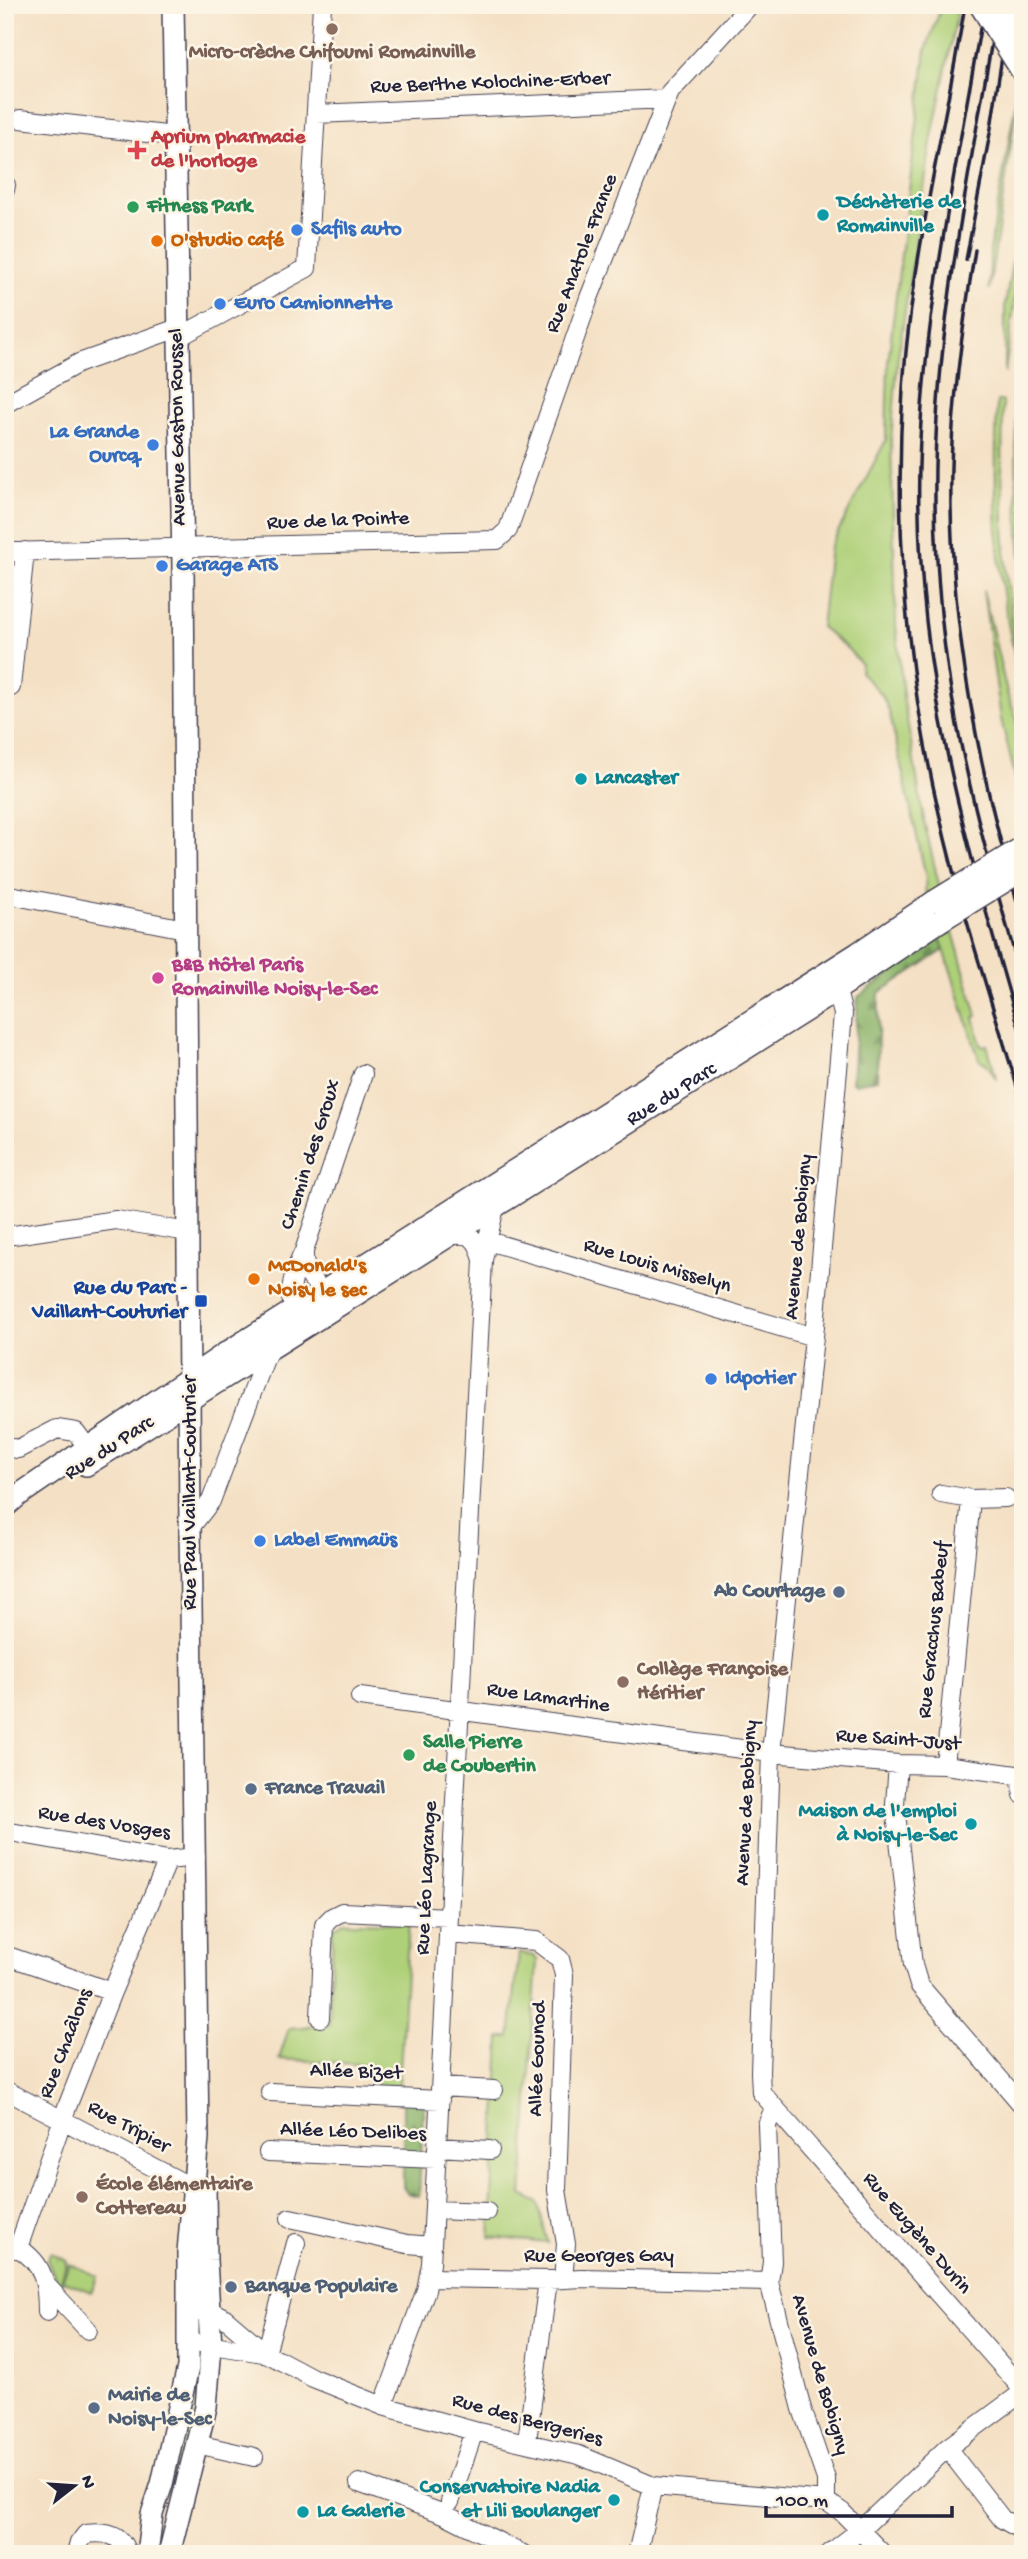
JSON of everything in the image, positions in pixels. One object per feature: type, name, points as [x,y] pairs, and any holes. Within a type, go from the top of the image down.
[{"type":"main road","name":"Avenue Gaston Roussel","points":[[173,5],[185,849]]},
{"type":"main road","points":[[980,5],[1023,73]]},
{"type":"main road","points":[[998,5],[1023,45]]},
{"type":"main road","name":"Rue du Parc","points":[[864,961],[935,901],[1023,847]]},
{"type":"main road","name":"Rue Paul Vaillant-Couturier","points":[[172,2546],[205,2407],[211,2346],[211,2311],[197,2256],[193,2188],[198,2137],[185,849]]},
{"type":"main road","name":"Rue du Parc","points":[[5,1513],[20,1507],[495,1207],[864,961],[940,921],[1023,870]]},
{"type":"main road","name":"Rue du Parc","points":[[5,1507],[190,1376],[295,1308],[317,1285],[831,982]]},
{"type":"main road","name":"Rue Paul Vaillant-Couturier","points":[[149,2535],[188,2367],[188,2311],[205,2179],[198,2137]]},
{"type":"street","points":[[5,404],[79,363],[178,333],[307,268],[312,256],[322,5]]},
{"type":"street","name":"Rue Anatole France","points":[[497,540],[508,530],[589,298],[670,92],[750,5]]},
{"type":"street","name":"Rue Berthe Kolochine-Erber","points":[[316,114],[667,100]]},
{"type":"street","points":[[20,119],[175,136]]},
{"type":"street","name":"Rue de la Pointe","points":[[5,551],[497,540]]},
{"type":"street","points":[[11,687],[26,551]]},
{"type":"street","points":[[5,894],[185,929]]},
{"type":"street","name":"Avenue de Bobigny","points":[[827,2501],[825,2479],[802,2409],[769,2282],[772,2262],[766,2126],[775,2108],[761,2092],[760,2072],[772,1753],[843,1014],[831,982]]},
{"type":"street","name":"Chemin des Groux","points":[[295,1308],[292,1285],[297,1265],[363,1074]]},
{"type":"street","name":"Rue Léo Lagrange","points":[[383,2406],[429,2278],[432,2246],[483,1260],[495,1207]]},
{"type":"street","points":[[5,1234],[14,1235],[116,1220],[188,1232]]},
{"type":"street","points":[[449,1236],[464,1233],[472,1237],[479,1246],[483,1260]]},
{"type":"street","name":"Rue Louis Misselyn","points":[[488,1241],[814,1337]]},
{"type":"street","name":"Chemin des Groux","points":[[304,1251],[304,1264],[317,1285]]},
{"type":"street","points":[[292,1285],[298,1279],[317,1285],[325,1305],[321,1317],[308,1318],[295,1308]]},
{"type":"street","points":[[190,1528],[211,1501],[268,1351]]},
{"type":"street","points":[[5,1447],[18,1449],[57,1429],[76,1432],[87,1447]]},
{"type":"street","points":[[941,1494],[971,1499],[1006,1498]]},
{"type":"street","name":"Rue Gracchus Babeuf","points":[[945,1765],[971,1499]]},
{"type":"street","name":"Rue Lamartine","points":[[360,1697],[772,1753]]},
{"type":"street","name":"Rue Saint-Just","points":[[772,1753],[898,1764],[945,1765],[1021,1776],[1023,1795]]},
{"type":"street","points":[[898,1764],[895,1804],[913,1965],[919,1985],[1023,2106]]},
{"type":"street","name":"Rue des Vosges","points":[[5,1831],[167,1860],[196,1857]]},
{"type":"street","name":"Rue Chaâlons","points":[[11,2249],[167,1860]]},
{"type":"street","points":[[320,2018],[324,1925],[332,1917],[342,1912],[449,1925]]},
{"type":"street","name":"Allée Gounod","points":[[449,1925],[536,1941],[560,1959],[565,1975],[557,2190],[566,2244],[556,2280]]},
{"type":"street","points":[[5,1955],[112,1992]]},
{"type":"street","name":"Rue Tripier","points":[[5,2090],[193,2188]]},
{"type":"street","name":"Allée Bizet","points":[[270,2092],[440,2093],[494,2090]]},
{"type":"street","name":"Rue Eugène Durin","points":[[775,2108],[1023,2391]]},
{"type":"street","name":"Allée Léo Delibes","points":[[268,2152],[437,2153],[491,2150]]},
{"type":"street","points":[[434,2210],[487,2212]]},
{"type":"street","points":[[290,2218],[407,2244],[432,2246]]},
{"type":"street","points":[[266,2353],[296,2243]]},
{"type":"street","points":[[11,2249],[29,2255],[47,2286],[88,2330]]},
{"type":"street","name":"Rue Georges Gay","points":[[429,2278],[769,2282]]},
{"type":"street","points":[[527,2441],[556,2280]]},
{"type":"street","points":[[47,2286],[47,2312]]},
{"type":"street","points":[[188,2311],[211,2311]]},
{"type":"street","name":"Rue des Bergeries","points":[[211,2311],[225,2318],[266,2353],[313,2378],[383,2406],[474,2431],[579,2455],[653,2486],[827,2501]]},
{"type":"street","name":"Rue des Bergeries","points":[[188,2340],[211,2346],[233,2346],[266,2353]]},
{"type":"street","points":[[829,2554],[859,2531],[947,2448],[1023,2391]]},
{"type":"street","points":[[450,2502],[474,2431]]},
{"type":"street","points":[[197,2444],[254,2457]]},
{"type":"street","points":[[947,2448],[1002,2519],[1023,2531]]},
{"type":"street","points":[[359,2483],[444,2514],[523,2554]]},
{"type":"street","points":[[636,2554],[653,2486]]},
{"type":"street","points":[[827,2501],[842,2512],[883,2554]]},
{"type":"street","points":[[72,2554],[86,2534],[101,2532],[120,2540],[127,2554]]},
{"type":"street","points":[[149,2535],[172,2546]]},
{"type":"green space","points":[[942,5],[951,5],[957,14],[932,136],[898,357],[891,441],[896,626],[903,696],[925,826],[940,889],[927,896],[926,877],[889,711],[882,695],[860,672],[861,664],[848,649],[821,627],[830,547],[886,440],[888,362],[926,50]]},
{"type":"green space","points":[[1016,99],[1017,103],[989,290],[990,251]]},
{"type":"green space","points":[[1023,196],[1020,261],[1005,373],[1005,306]]},
{"type":"green space","points":[[1023,340],[1023,579],[1016,460]]},
{"type":"green space","points":[[997,401],[1003,401],[1002,472],[1006,571],[1018,668],[1004,601],[997,536]]},
{"type":"green space","points":[[983,590],[1007,693],[1023,736],[1023,809],[1001,719]]},
{"type":"green space","points":[[953,932],[977,1016],[974,1017],[981,1046],[987,1045],[997,1080],[987,1064],[979,1059],[940,937]]},
{"type":"green space","points":[[940,937],[944,950],[879,993],[877,1079],[856,1084],[852,1082],[858,997]]},
{"type":"green space","points":[[344,1922],[409,1923],[399,2086],[374,2085],[372,2065],[279,2059],[289,2028],[329,2025],[333,1928]]},
{"type":"green space","points":[[519,1953],[534,1956],[537,1960],[522,2195],[538,2203],[548,2243],[490,2237],[500,2037],[510,2037]]},
{"type":"green space","points":[[424,2095],[419,2196],[407,2193],[403,2187],[403,2096]]},
{"type":"green space","points":[[51,2253],[67,2261],[59,2287],[47,2259]]},
{"type":"green space","points":[[69,2264],[98,2276],[91,2292],[62,2280]]},
{"type":"green space","points":[[195,2352],[205,2352],[181,2490],[169,2486]]},
{"type":"railway","points":[[965,5],[921,245],[907,341],[901,442],[902,549],[911,655],[939,813],[968,924],[1023,1106]]},
{"type":"railway","points":[[984,5],[944,234],[927,350],[919,466],[920,541],[925,615],[948,758],[982,898],[1023,1041]]},
{"type":"railway","points":[[998,5],[958,235],[943,351],[935,467],[936,532],[943,629],[957,725],[987,854],[1023,982]]},
{"type":"railway","points":[[966,260],[991,128],[1010,5]]},
{"type":"railway","points":[[975,250],[959,358],[952,440],[951,525],[955,583],[969,697],[980,754],[1023,922]]},
{"type":"place","name":"Micro-crèche Chifoumi Romainville","points":[[332,29]]},
{"type":"place","name":"Aprium pharmacie de l'horloge","points":[[137,150]]},
{"type":"place","name":"Fitness Park","points":[[133,207]]},
{"type":"place","name":"Déchèterie de Romainville","points":[[823,215]]},
{"type":"place","name":"Safils auto","points":[[297,230]]},
{"type":"place","name":"O'studio café","points":[[157,241]]},
{"type":"place","name":"Euro Camionnette","points":[[220,304]]},
{"type":"place","name":"La Grande Ourcq","points":[[153,445]]},
{"type":"place","name":"Garage ATS","points":[[162,566]]},
{"type":"place","name":"Lancaster","points":[[581,779]]},
{"type":"place","name":"B&B Hôtel Paris Romainville Noisy-le-Sec","points":[[158,978]]},
{"type":"place","name":"McDonald's Noisy le sec","points":[[254,1279]]},
{"type":"place","name":"Rue du Parc - Vaillant-Couturier","points":[[201,1301]]},
{"type":"place","name":"Idpotier","points":[[711,1379]]},
{"type":"place","name":"Label Emmaüs","points":[[260,1541]]},
{"type":"place","name":"Ab Courtage","points":[[839,1592]]},
{"type":"place","name":"Collège Françoise Héritier","points":[[623,1682]]},
{"type":"place","name":"Salle Pierre de Coubertin","points":[[409,1755]]},
{"type":"place","name":"France Travail","points":[[251,1789]]},
{"type":"place","name":"Maison de l'emploi à Noisy-le-Sec","points":[[971,1824]]},
{"type":"place","name":"École élémentaire Cottereau","points":[[82,2197]]},
{"type":"place","name":"Banque Populaire","points":[[231,2287]]},
{"type":"place","name":"Mairie de Noisy-le-Sec","points":[[94,2408]]},
{"type":"place","name":"Conservatoire Nadia et Lili Boulanger","points":[[614,2500]]},
{"type":"place","name":"La Galerie","points":[[303,2512]]}]
